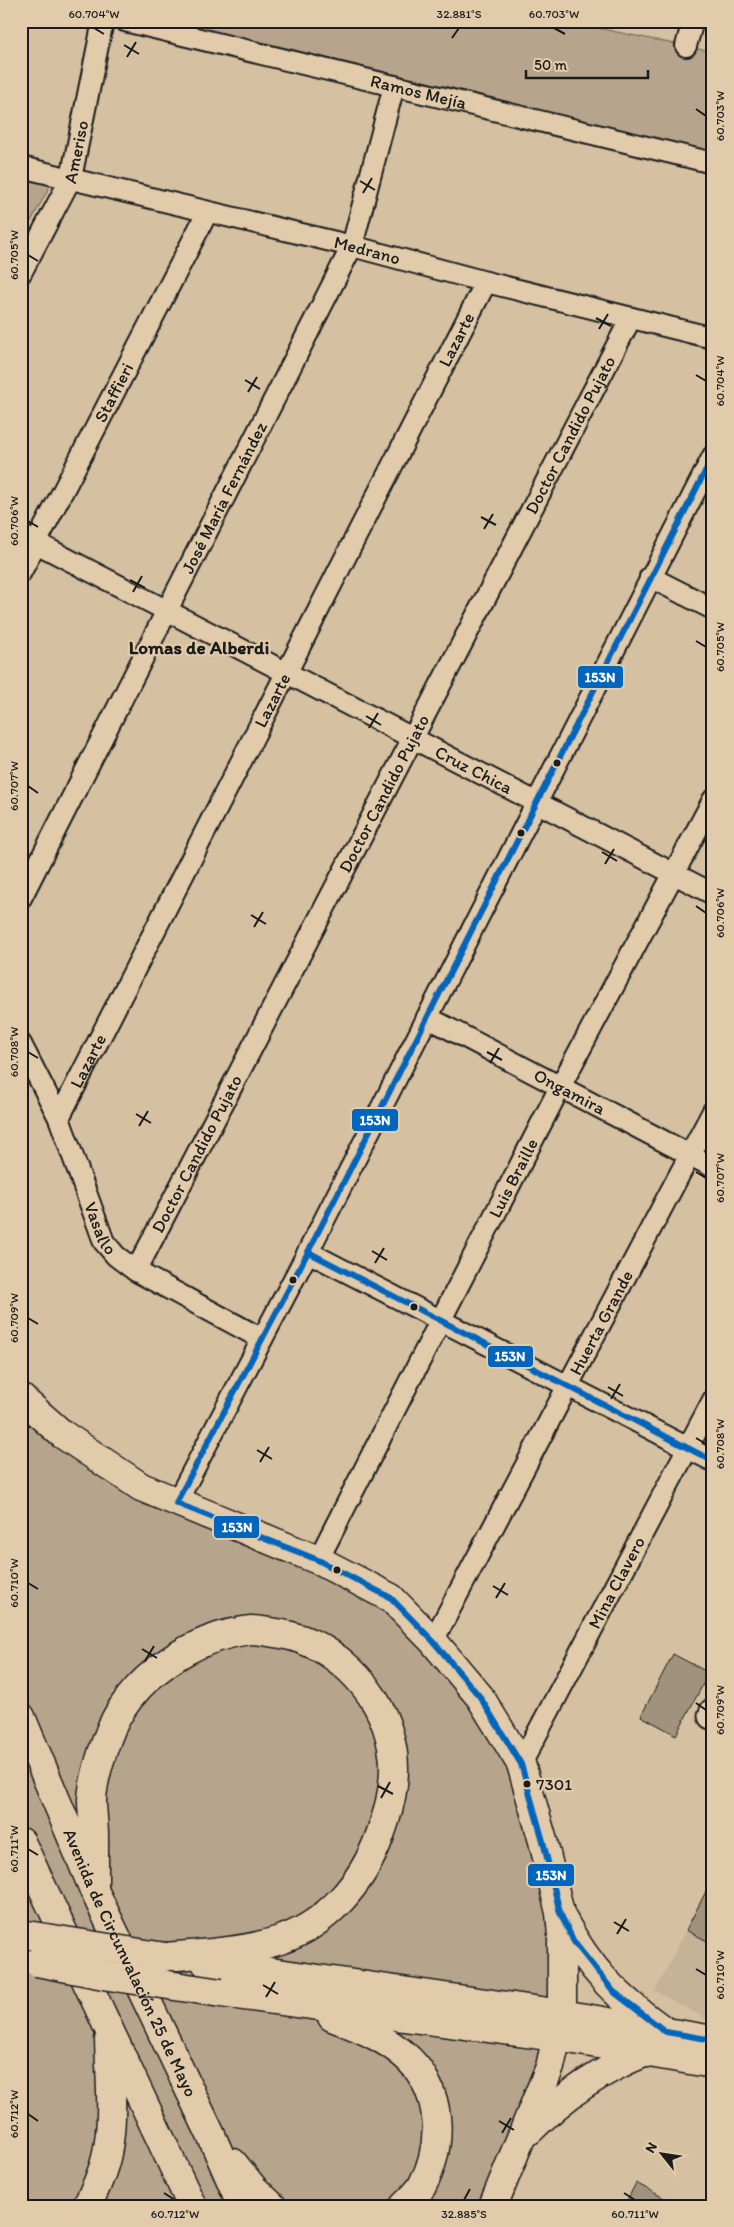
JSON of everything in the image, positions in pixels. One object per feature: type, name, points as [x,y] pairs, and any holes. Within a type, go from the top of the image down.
[{"type":"main road","points":[[21,1398],[62,1434],[140,1487],[318,1560],[390,1598],[433,1641],[480,1697],[521,1764],[543,1840],[560,1913],[562,1936],[560,2025],[550,2067],[493,2206]]},
{"type":"main road","points":[[94,1890],[92,1799],[98,1769],[108,1736],[123,1706],[150,1675],[185,1650],[220,1637],[253,1630],[289,1634],[322,1648],[346,1665],[366,1688],[382,1713],[393,1748],[394,1780],[388,1813],[376,1846],[357,1881],[338,1905],[310,1925],[278,1941],[232,1951],[165,1957]]},
{"type":"main road","name":"Avenida de Circunvalación 25 de Mayo","points":[[21,1717],[94,1890],[211,2135],[242,2206]]},
{"type":"main road","points":[[21,1842],[188,2201]]},
{"type":"main road","points":[[560,1913],[574,1942],[614,1992],[666,2032]]},
{"type":"main road","points":[[21,1934],[560,2025],[646,2052],[713,2064]]},
{"type":"main road","points":[[27,1962],[109,1976],[290,2002],[666,2032],[713,2040]]},
{"type":"main road","points":[[290,2002],[369,2032],[395,2048],[416,2067],[431,2093],[438,2127],[434,2153],[421,2187],[404,2206]]},
{"type":"main road","points":[[87,2206],[98,2182],[108,2148],[110,2102],[108,2029]]},
{"type":"main road","points":[[522,2138],[552,2107],[574,2090],[600,2073],[646,2052]]},
{"type":"main road","points":[[211,2135],[254,2189],[272,2206]]},
{"type":"street","name":"Ameriso","points":[[21,273],[71,178],[103,21]]},
{"type":"street","name":"Ramos Mejía","points":[[125,21],[713,164]]},
{"type":"street","points":[[686,46],[693,21]]},
{"type":"street","name":"José María Fernández","points":[[21,898],[352,246],[394,86]]},
{"type":"street","name":"Medrano","points":[[21,167],[207,213],[352,246],[486,282],[713,338]]},
{"type":"street","name":"Staffieri","points":[[21,572],[28,539],[207,213]]},
{"type":"street","name":"Lazarte","points":[[59,1118],[486,282]]},
{"type":"street","name":"Doctor Candido Pujato","points":[[136,1271],[632,318]]},
{"type":"street","points":[[176,1503],[308,1252],[713,456]]},
{"type":"street","name":"Cruz Chica","points":[[28,539],[713,894]]},
{"type":"street","points":[[650,577],[713,609]]},
{"type":"street","name":"Luis Braille","points":[[318,1560],[560,1087],[713,800]]},
{"type":"street","name":"Ongamira","points":[[427,1017],[713,1167]]},
{"type":"street","name":"Vasallo","points":[[21,1044],[59,1118],[104,1242],[116,1256],[136,1271],[262,1339]]},
{"type":"street","name":"Huerta Grande","points":[[433,1641],[713,1111]]},
{"type":"street","points":[[308,1252],[713,1461]]},
{"type":"street","name":"Mina Clavero","points":[[521,1764],[713,1400]]},
{"type":"shaded area","points":[[125,21],[564,21],[713,52],[713,163]]},
{"type":"shaded area","points":[[21,177],[51,184],[21,240]]},
{"type":"shaded area","points":[[21,1398],[62,1434],[391,1598],[480,1697],[543,1841],[557,2037],[493,2206],[21,2206]]},
{"type":"shaded area","points":[[713,1878],[713,2023],[655,1991]]},
{"type":"building","points":[[673,1654],[709,1673],[676,1735],[641,1716]]},
{"type":"building","points":[[713,1878],[713,1944],[686,1930]]},
{"type":"building","points":[[636,2183],[679,2206],[624,2206]]},
{"type":"transit line","name":"153N","points":[[713,456],[308,1252],[176,1503],[318,1560],[391,1598],[433,1641],[480,1697],[521,1764],[543,1841],[560,1913],[574,1942],[614,1992],[666,2032],[713,2040]]},
{"type":"transit line","name":"153N","points":[[308,1252],[713,1461]]},
{"type":"place","name":"7301","points":[[527,1784]]},
{"type":"district","name":"Lomas de Alberdi","points":[[199,647]]}]
